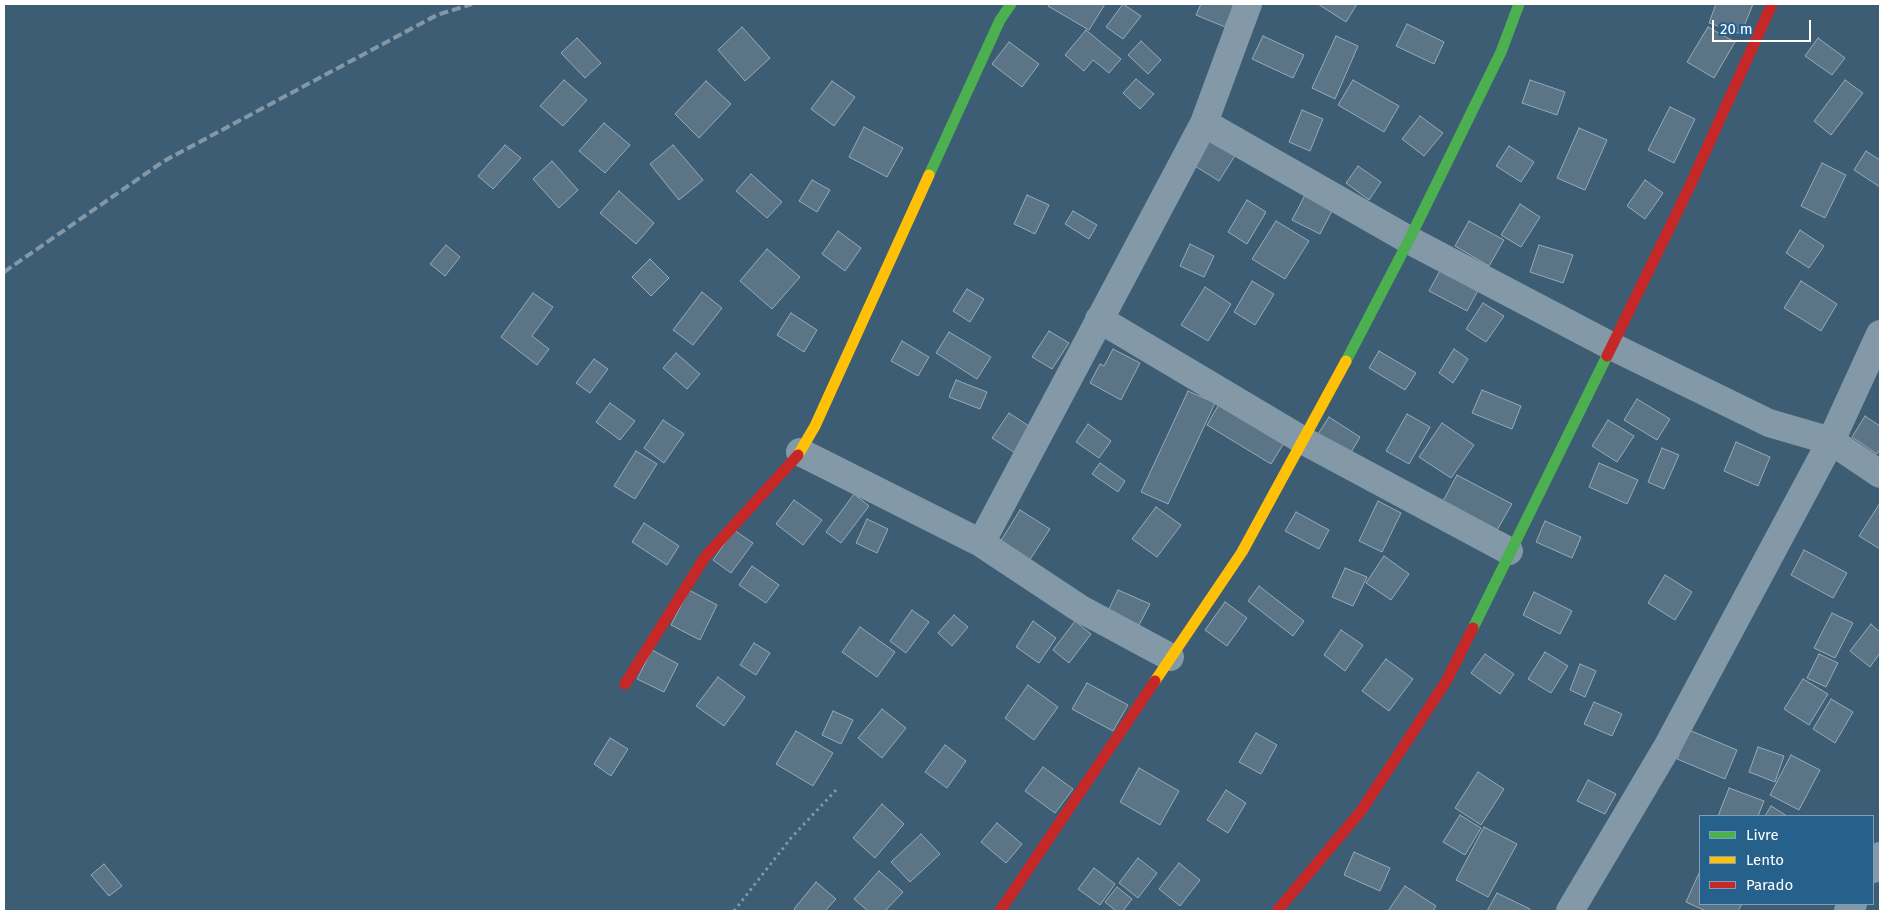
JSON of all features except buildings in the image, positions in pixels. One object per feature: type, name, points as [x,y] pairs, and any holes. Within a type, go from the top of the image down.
[{"type":"street","points":[[625,684],[705,557],[800,452],[815,426],[992,38],[1012,4]]},
{"type":"street","points":[[981,544],[1204,124],[1248,4]]},
{"type":"street","points":[[1000,911],[1242,552],[1304,442],[1409,240],[1501,52],[1519,4]]},
{"type":"street","points":[[1277,911],[1361,811],[1447,680],[1687,192],[1772,4]]},
{"type":"street","points":[[1204,124],[1409,240],[1610,346],[1769,423],[1831,441],[1880,474]]},
{"type":"street","points":[[1099,319],[1304,442],[1509,551]]},
{"type":"street","points":[[1570,911],[1666,750],[1831,441],[1880,334]]},
{"type":"street","points":[[800,452],[981,544],[1079,608],[1170,657]]},
{"type":"street","points":[[1874,867],[1880,856]]},
{"type":"path","points":[[734,911],[792,838],[836,790]]},
{"type":"railway","points":[[4,272],[164,161],[437,15],[472,4]]},
{"type":"traffic: fast","points":[[929,175],[1000,20],[1011,4]]},
{"type":"traffic: fast","points":[[1346,361],[1409,240],[1501,52],[1519,4]]},
{"type":"traffic: fast","points":[[1473,628],[1607,356]]},
{"type":"traffic: slow","points":[[798,455],[815,426],[929,175]]},
{"type":"traffic: slow","points":[[1155,681],[1242,552],[1346,361]]},
{"type":"traffic: jam","points":[[1607,356],[1687,192],[1772,4]]},
{"type":"traffic: jam","points":[[625,684],[705,557],[798,455]]},
{"type":"traffic: jam","points":[[1277,911],[1361,811],[1447,680],[1473,628]]},
{"type":"traffic: jam","points":[[1000,911],[1155,681]]}]
